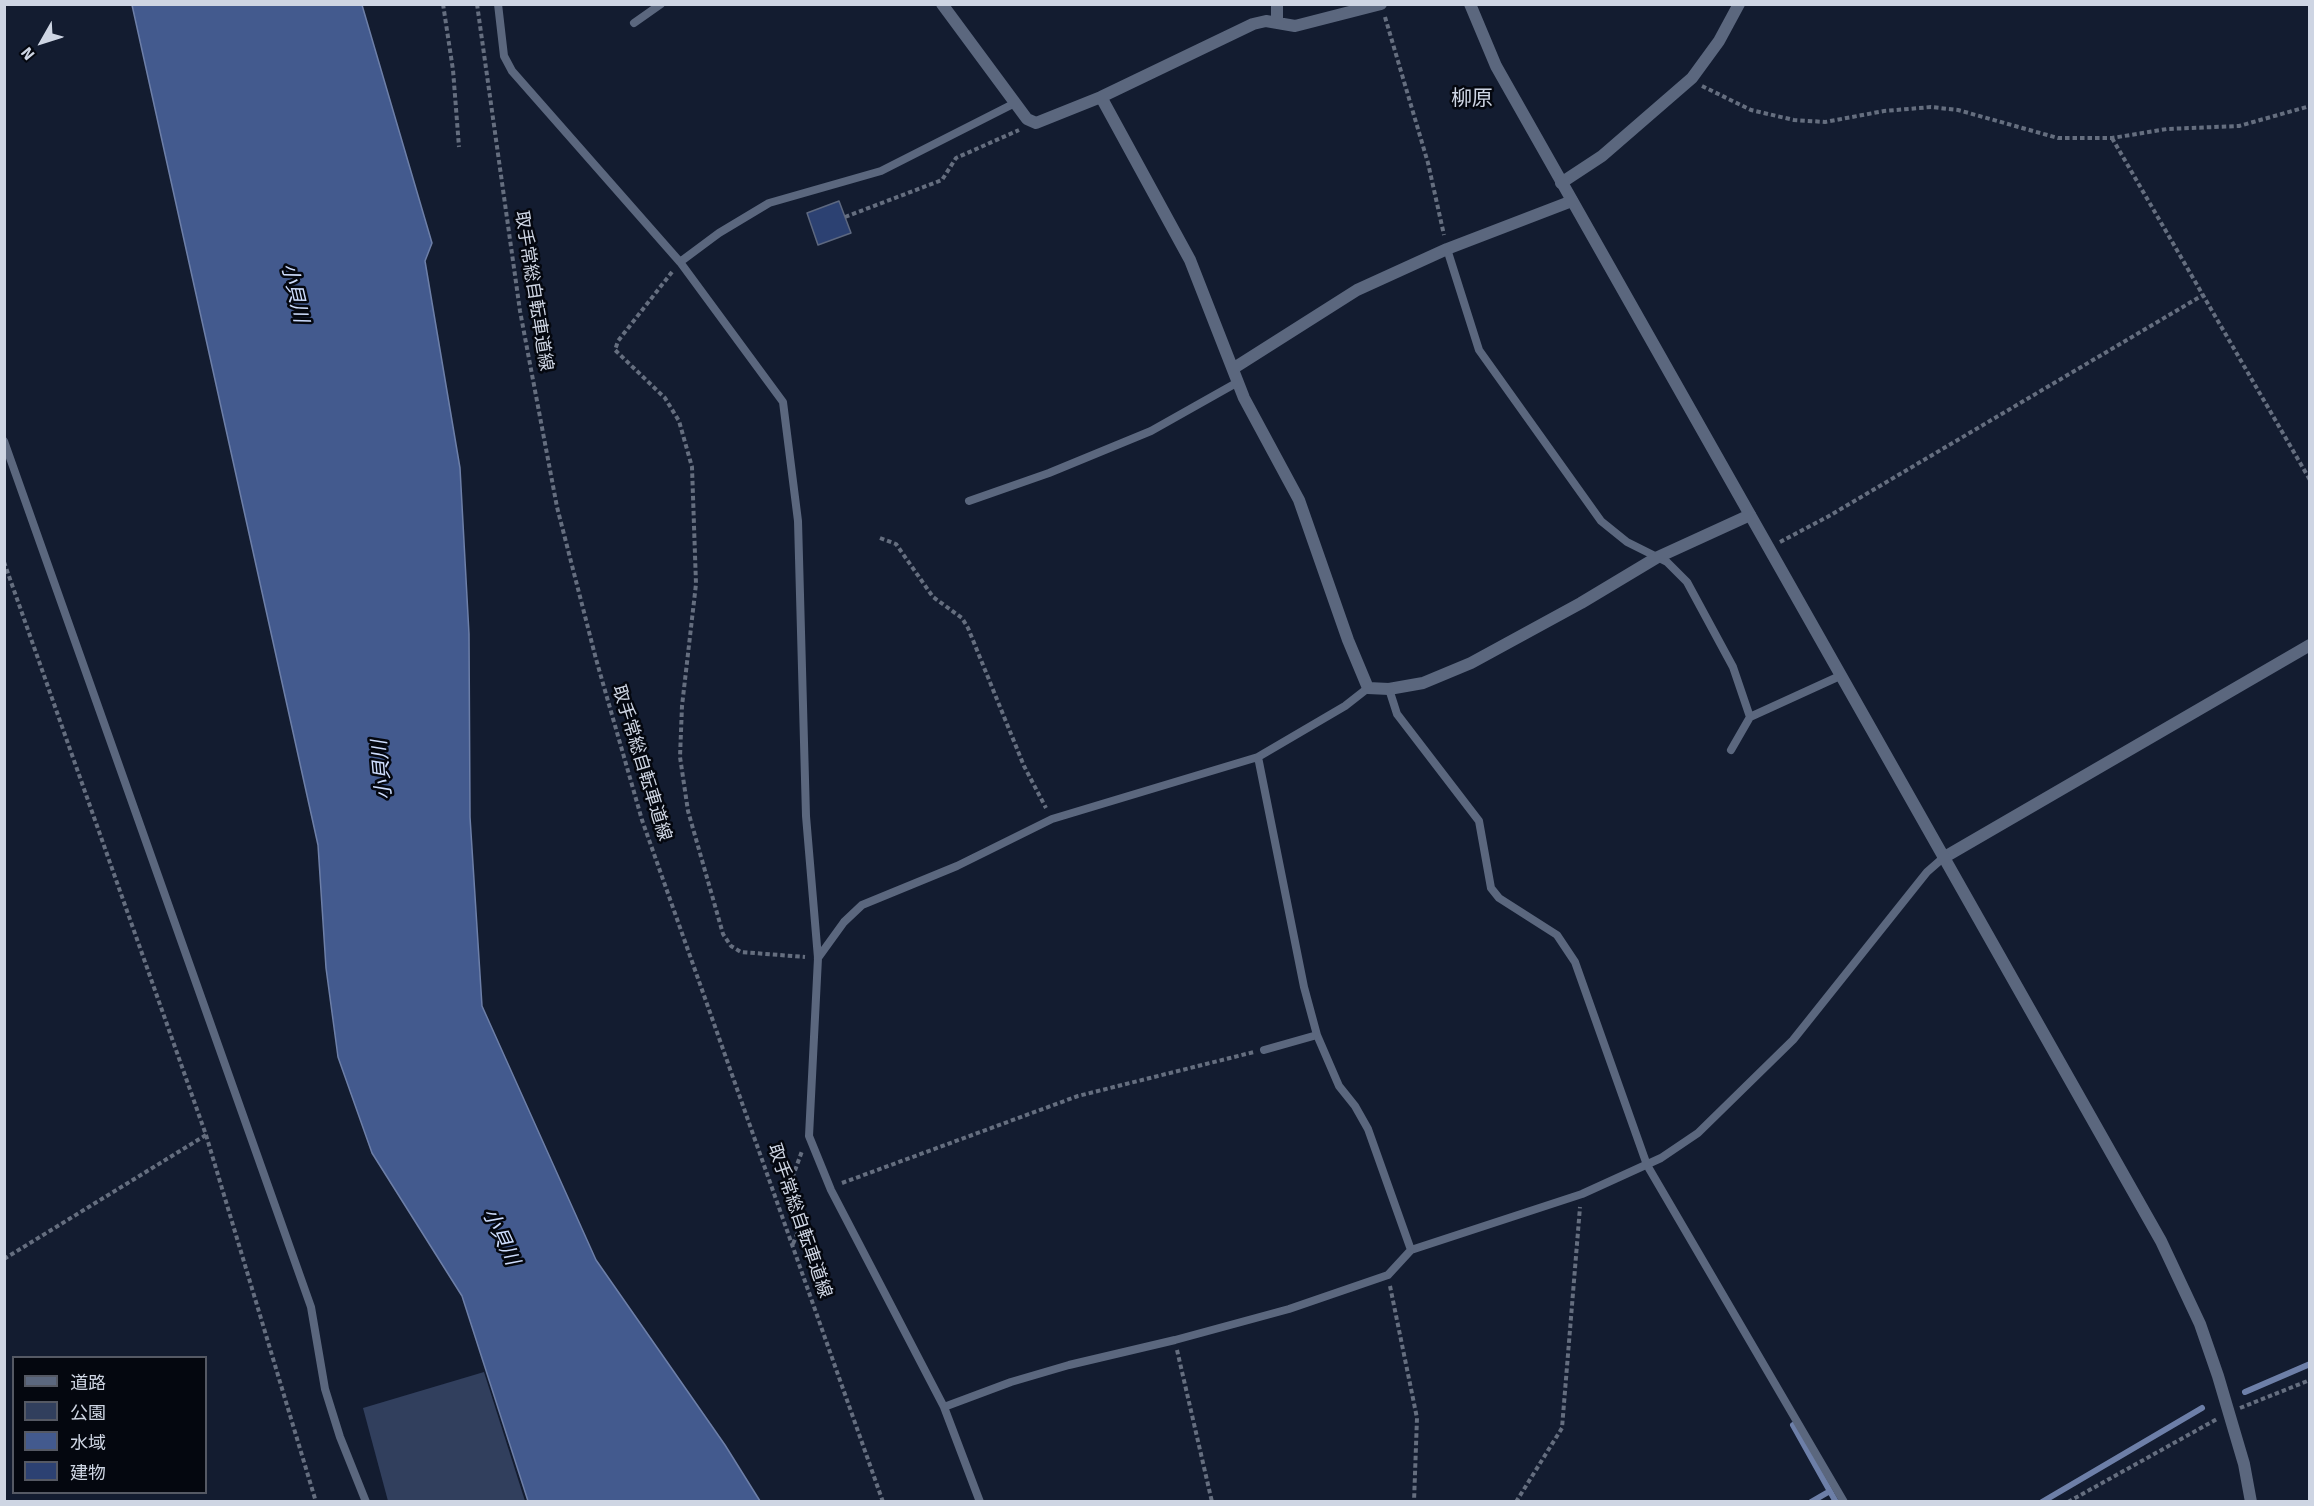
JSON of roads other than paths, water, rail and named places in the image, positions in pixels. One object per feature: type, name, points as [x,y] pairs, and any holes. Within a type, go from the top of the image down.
[{"type":"street","points":[[942,4],[1027,119],[1036,123],[1101,97],[1253,24],[1266,21],[1295,27],[1383,10]]},
{"type":"street","points":[[1277,4],[1277,23]]},
{"type":"street","points":[[1470,4],[1496,66],[1561,183],[2162,1241],[2200,1324],[2230,1412],[2251,1502]]},
{"type":"street","points":[[1561,183],[1602,156],[1692,78],[1719,41],[1739,4]]},
{"type":"street","points":[[1101,97],[1190,260],[1238,381],[1258,425],[1299,500],[1348,640],[1368,688],[1389,689],[1422,683],[1471,663],[1581,603],[1656,558],[1750,515]]},
{"type":"street","points":[[1234,368],[1358,290],[1447,249],[1572,201]]},
{"type":"street","points":[[1943,858],[2310,645]]},
{"type":"lane","points":[[498,4],[504,56],[512,71],[680,262],[783,402],[798,521],[806,816],[818,958],[809,1136],[831,1190],[944,1407],[981,1502]]},
{"type":"lane","points":[[634,23],[662,4]]},
{"type":"lane","points":[[680,262],[719,233],[769,203],[881,171],[1015,103]]},
{"type":"lane","points":[[1447,249],[1468,323],[1479,350],[1491,369],[1601,520],[1627,542],[1675,569],[1701,605],[1733,667],[1745,696],[1750,717]]},
{"type":"lane","points":[[969,501],[1151,431],[1238,381]]},
{"type":"lane","points":[[4,441],[311,1307],[324,1389],[366,1502]]},
{"type":"lane","points":[[1731,750],[1750,717],[1842,675]]},
{"type":"lane","points":[[818,958],[844,922],[862,905],[957,866],[1052,819],[1258,757],[1345,706],[1368,688]]},
{"type":"lane","points":[[1389,689],[1397,714],[1479,821],[1491,888],[1499,898],[1557,936],[1575,962],[1647,1165],[1844,1502]]},
{"type":"lane","points":[[1258,757],[1304,987],[1317,1035],[1340,1086],[1368,1129],[1411,1250]]},
{"type":"lane","points":[[944,1407],[1023,1378],[1289,1309],[1388,1275],[1411,1250],[1582,1194],[1647,1165],[1698,1133],[1793,1040],[1927,872],[1943,858]]},
{"type":"lane","points":[[1264,1050],[1317,1035]]},
{"type":"water","name":"小貝川","points":[[132,5],[362,5],[432,243],[425,261],[460,468],[469,634],[470,817],[482,1006],[596,1260],[725,1445],[760,1501],[528,1501],[462,1296],[372,1153],[338,1057],[326,968],[318,845]]},
{"type":"waterway","points":[[2245,1392],[2310,1364]]},
{"type":"waterway","points":[[2042,1502],[2202,1408]]},
{"type":"waterway","points":[[1793,1425],[1836,1502]]},
{"type":"waterway","points":[[1811,1502],[1830,1491]]},
{"type":"district","name":"柳原","points":[[1472,99]]}]
